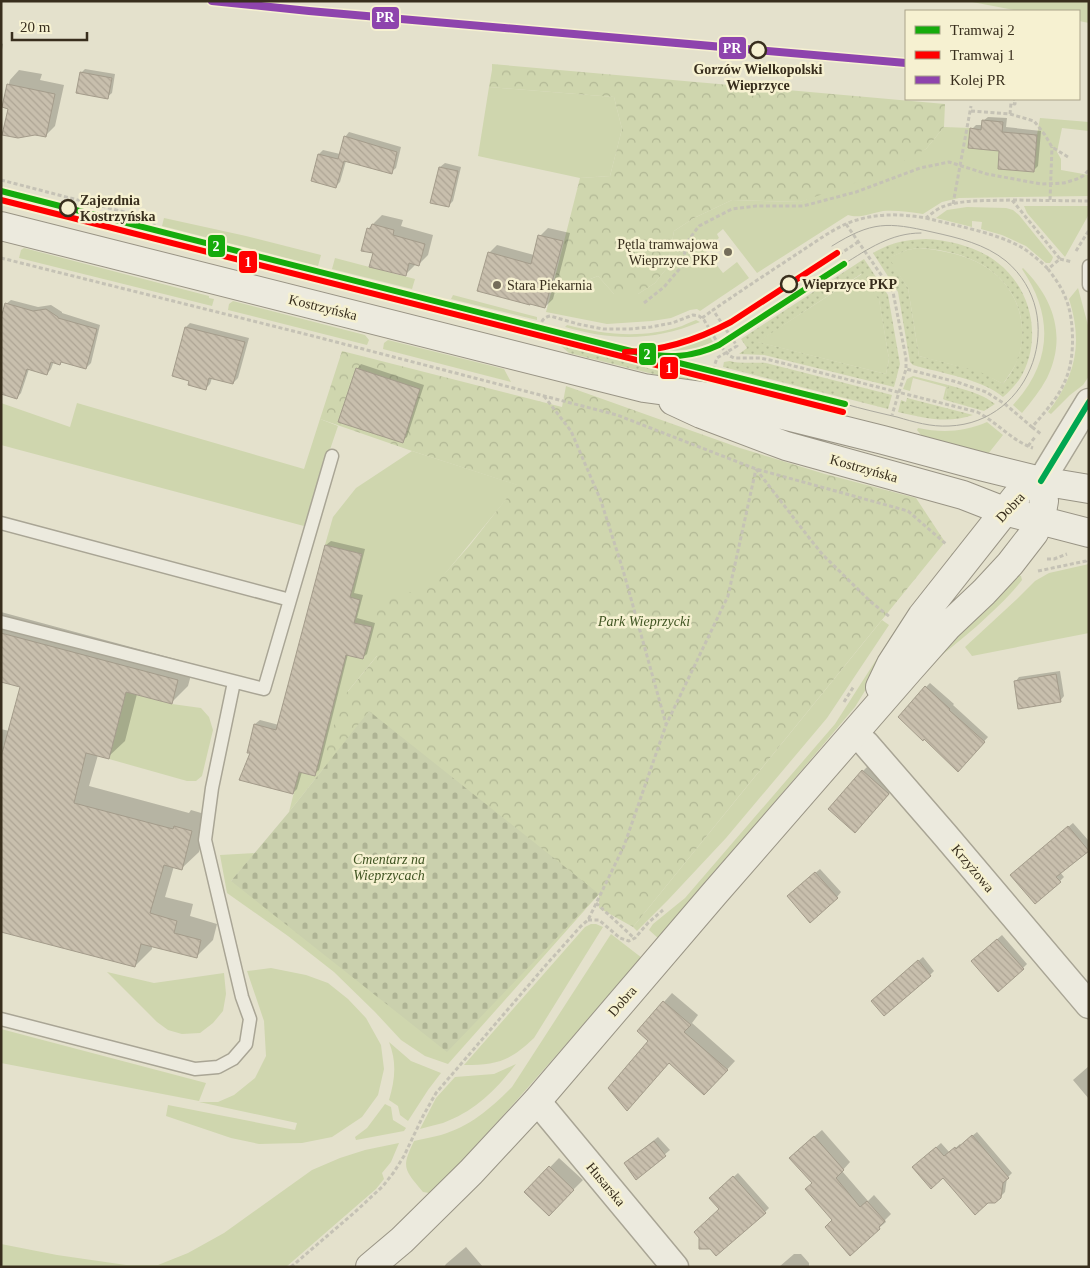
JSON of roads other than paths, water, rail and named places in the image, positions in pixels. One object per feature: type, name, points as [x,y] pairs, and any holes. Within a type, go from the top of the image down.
[{"type":"main road","name":"Kostrzyńska","points":[[1,226],[644,388],[710,397],[1041,481],[1089,489]]},
{"type":"main road","name":"Kostrzyńska","points":[[644,388],[701,414],[786,446],[962,494],[1004,511],[1039,520],[1088,544]]},
{"type":"main road","name":"Dobra","points":[[370,1267],[402,1240],[464,1179],[537,1101],[657,960],[948,626],[1010,564],[1034,532],[1041,518],[1044,502],[1041,481],[1016,496],[922,616],[891,664],[858,729]]},
{"type":"street","points":[[1041,481],[1089,402]]},
{"type":"street","name":"Krzyżowa","points":[[858,729],[866,744],[1089,1005]]},
{"type":"street","name":"Husarska","points":[[537,1101],[675,1267]]},
{"type":"lane","points":[[1089,266],[1089,285]]},
{"type":"lane","points":[[1,622],[264,690],[332,456]]},
{"type":"lane","points":[[1,524],[290,600]]},
{"type":"lane","points":[[1,1019],[195,1069],[218,1067],[233,1059],[246,1044],[250,1019],[242,997],[205,840],[212,788],[234,682]]},
{"type":"tram line","name":"2","points":[[1,191],[639,353],[660,356],[689,355],[719,345],[844,264]]},
{"type":"tram line","name":"1","points":[[1,200],[843,412]]},
{"type":"tram line","points":[[832,246],[858,232],[892,225],[962,239],[989,250],[1006,261],[1025,283],[1036,309],[1038,336],[1033,363],[1020,387],[1002,407],[978,420],[949,426],[936,426],[845,404]]},
{"type":"tram line","points":[[844,264],[880,243],[900,236],[921,233]]},
{"type":"tram line","name":"1","points":[[625,352],[666,347],[693,339],[731,322],[837,253]]},
{"type":"tram line","name":"2","points":[[663,359],[845,404]]},
{"type":"rail line","name":"PR","points":[[212,1],[905,63]]},
{"type":"place","name":"Gorzów Wielkopolski Wieprzyce","points":[[758,50]]},
{"type":"place","name":"Zajezdnia Kostrzyńska","points":[[68,208]]},
{"type":"place","name":"Pętla tramwajowa Wieprzyce PKP","points":[[728,252]]},
{"type":"place","name":"Wieprzyce PKP","points":[[789,284]]},
{"type":"place","name":"Stara Piekarnia","points":[[497,285]]},
{"type":"park label","name":"Park Wieprzycki","points":[[644,621]]},
{"type":"park label","name":"Cmentarz na Wieprzycach","points":[[389,868]]}]
